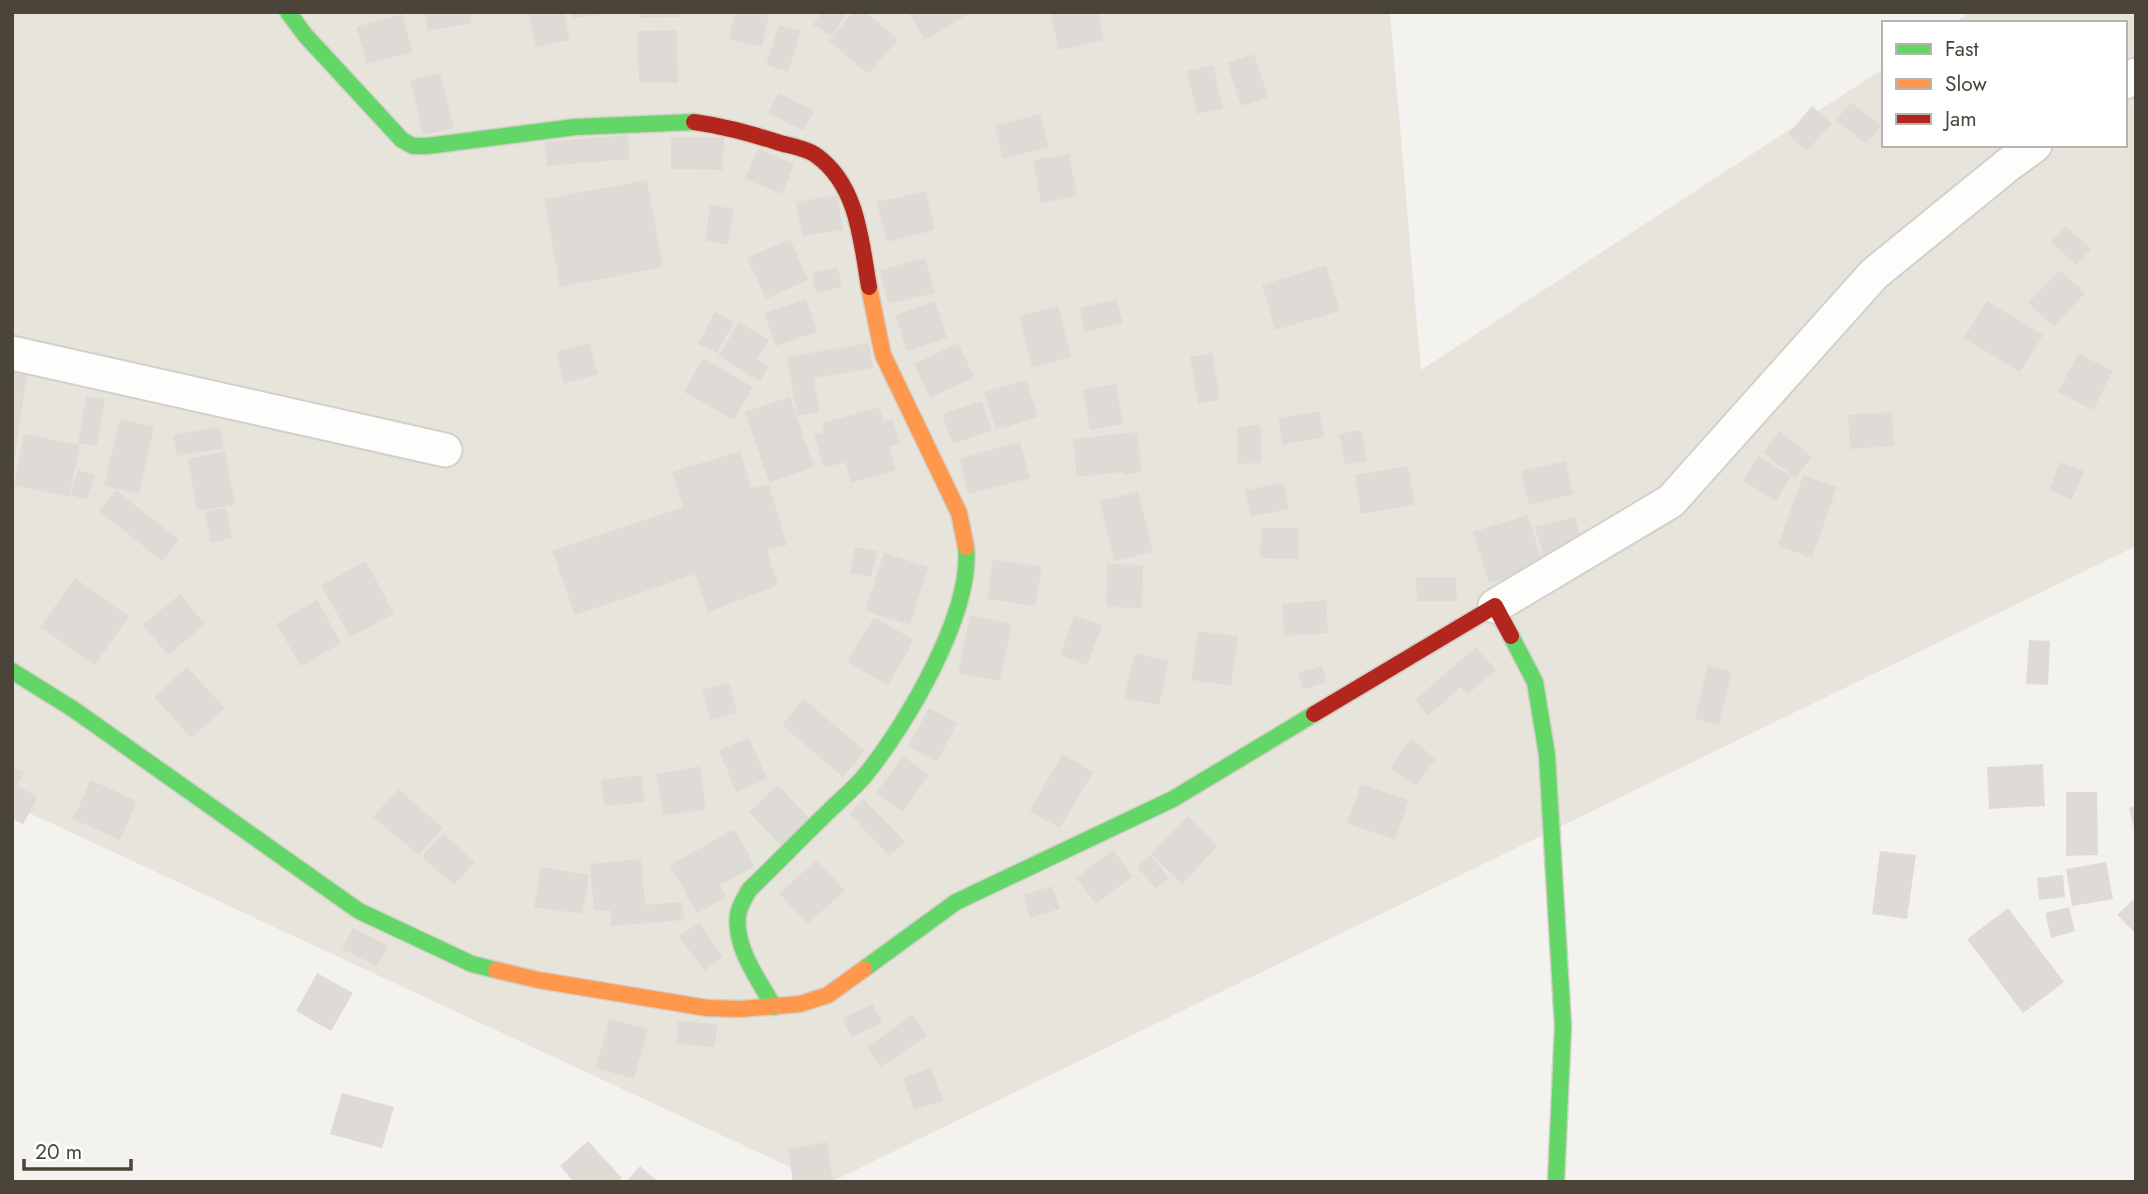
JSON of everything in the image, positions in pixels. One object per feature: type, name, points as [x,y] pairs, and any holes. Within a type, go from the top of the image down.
[{"type":"main road","points":[[288,12],[305,35],[402,140],[414,146],[575,127],[688,121],[727,126],[815,154],[835,172],[849,196],[858,225],[883,355],[959,513],[968,564],[952,626],[923,688],[903,721],[866,774],[749,890],[738,914],[739,933],[747,958],[775,1007]]},
{"type":"main road","points":[[12,671],[73,709],[359,911],[461,959],[538,980],[707,1008],[741,1009],[800,1004],[828,995],[956,902],[1172,799],[1495,606],[1535,682],[1548,755],[1563,1026],[1556,1182]]},
{"type":"street","points":[[1495,606],[1671,501],[1874,274],[2032,147]]},
{"type":"street","points":[[12,353],[445,450]]},
{"type":"shaded area","points":[[12,12],[1390,12],[1421,370],[1882,69],[1882,147],[2127,147],[2127,21],[1957,21],[1970,12],[2136,12],[2136,546],[831,1182],[822,1182],[12,805]]},
{"type":"building","points":[[425,12],[470,12],[472,23],[428,31]]},
{"type":"building","points":[[528,12],[564,12],[570,40],[536,47]]},
{"type":"building","points":[[571,12],[604,12],[604,14],[572,18]]},
{"type":"building","points":[[638,12],[681,12],[681,17],[639,18]]},
{"type":"building","points":[[735,12],[769,14],[762,47],[729,39]]},
{"type":"building","points":[[821,12],[847,12],[832,36],[813,25]]},
{"type":"building","points":[[853,12],[866,12],[898,40],[868,74],[829,41]]},
{"type":"building","points":[[908,12],[972,12],[925,40]]},
{"type":"building","points":[[1050,12],[1098,12],[1104,40],[1059,50]]},
{"type":"building","points":[[402,14],[413,52],[367,64],[356,27]]},
{"type":"building","points":[[779,25],[801,31],[788,72],[766,65]]},
{"type":"building","points":[[677,30],[678,83],[639,83],[637,31]]},
{"type":"building","points":[[1254,54],[1268,97],[1241,106],[1227,63]]},
{"type":"building","points":[[1213,65],[1223,108],[1197,114],[1187,71]]},
{"type":"building","points":[[440,73],[454,128],[423,135],[410,80]]},
{"type":"building","points":[[778,93],[814,111],[804,131],[768,113]]},
{"type":"building","points":[[1851,102],[1881,126],[1866,144],[1836,120]]},
{"type":"building","points":[[1812,106],[1832,123],[1807,151],[1788,134]]},
{"type":"building","points":[[1040,114],[1049,147],[1003,159],[995,126]]},
{"type":"building","points":[[628,135],[630,159],[547,166],[545,142]]},
{"type":"building","points":[[671,137],[724,137],[723,170],[671,169]]},
{"type":"building","points":[[758,149],[794,164],[782,194],[745,179]]},
{"type":"building","points":[[1069,154],[1077,196],[1041,203],[1033,160]]},
{"type":"building","points":[[647,180],[663,267],[560,287],[544,199]]},
{"type":"building","points":[[926,191],[935,230],[887,242],[877,202]]},
{"type":"building","points":[[837,195],[843,230],[802,236],[796,202]]},
{"type":"building","points":[[710,205],[734,209],[728,245],[705,241]]},
{"type":"building","points":[[2065,226],[2091,249],[2077,265],[2051,242]]},
{"type":"building","points":[[790,239],[808,280],[766,299],[747,258]]},
{"type":"building","points":[[925,258],[935,293],[888,304],[880,270]]},
{"type":"building","points":[[1326,265],[1340,311],[1275,330],[1262,285]]},
{"type":"building","points":[[838,267],[842,287],[816,293],[812,273]]},
{"type":"building","points":[[2060,270],[2085,293],[2054,327],[2028,303]]},
{"type":"building","points":[[806,299],[817,332],[776,346],[764,313]]},
{"type":"building","points":[[1116,299],[1123,323],[1085,332],[1080,308]]},
{"type":"building","points":[[935,301],[947,338],[907,351],[895,315]]},
{"type":"building","points":[[1987,301],[2043,335],[2020,372],[1964,338]]},
{"type":"building","points":[[1058,306],[1071,357],[1032,368],[1019,316]]},
{"type":"building","points":[[715,312],[734,322],[717,353],[698,344]]},
{"type":"building","points":[[739,322],[769,340],[757,359],[769,366],[760,381],[718,356]]},
{"type":"building","points":[[590,343],[598,374],[564,384],[556,352]]},
{"type":"building","points":[[869,343],[873,368],[814,378],[819,412],[797,416],[787,357]]},
{"type":"building","points":[[958,343],[974,377],[930,398],[914,364]]},
{"type":"building","points":[[1212,353],[1220,400],[1198,404],[1190,357]]},
{"type":"building","points":[[2078,353],[2113,371],[2093,410],[2058,392]]},
{"type":"building","points":[[703,358],[753,387],[734,420],[684,392]]},
{"type":"building","points":[[12,371],[27,374],[14,463],[12,463]]},
{"type":"building","points":[[1026,380],[1038,417],[996,430],[984,392]]},
{"type":"building","points":[[1116,384],[1123,424],[1090,430],[1083,390]]},
{"type":"building","points":[[86,396],[105,399],[97,446],[78,443]]},
{"type":"building","points":[[790,397],[814,467],[769,482],[745,412]]},
{"type":"building","points":[[982,401],[992,431],[953,444],[942,414]]},
{"type":"building","points":[[879,407],[884,422],[893,420],[900,444],[889,446],[896,470],[851,483],[845,462],[824,468],[814,434],[824,432],[822,423]]},
{"type":"building","points":[[1320,411],[1324,437],[1282,445],[1278,418]]},
{"type":"building","points":[[1892,412],[1894,446],[1850,449],[1848,415]]},
{"type":"building","points":[[120,419],[154,427],[139,494],[104,486]]},
{"type":"building","points":[[1260,425],[1262,463],[1238,464],[1237,427]]},
{"type":"building","points":[[220,427],[224,448],[177,456],[173,435]]},
{"type":"building","points":[[1361,430],[1367,461],[1345,465],[1339,434]]},
{"type":"building","points":[[1780,431],[1812,457],[1795,478],[1763,452]]},
{"type":"building","points":[[1137,432],[1142,472],[1077,477],[1073,439]]},
{"type":"building","points":[[24,434],[80,445],[69,497],[14,485]]},
{"type":"building","points":[[1020,442],[1030,478],[969,494],[959,458]]},
{"type":"building","points":[[740,451],[751,488],[769,484],[787,545],[767,550],[778,585],[708,612],[695,574],[575,615],[552,551],[683,507],[672,472]]},
{"type":"building","points":[[225,452],[235,505],[197,511],[188,459]]},
{"type":"building","points":[[1758,456],[1791,476],[1776,501],[1743,481]]},
{"type":"building","points":[[1566,461],[1573,494],[1529,505],[1521,471]]},
{"type":"building","points":[[2060,462],[2084,471],[2072,500],[2049,490]]},
{"type":"building","points":[[1408,466],[1415,505],[1361,514],[1355,475]]},
{"type":"building","points":[[78,470],[95,475],[87,500],[70,495]]},
{"type":"building","points":[[1803,475],[1837,487],[1812,558],[1778,546]]},
{"type":"building","points":[[1284,483],[1289,509],[1251,517],[1245,490]]},
{"type":"building","points":[[116,490],[179,540],[162,561],[99,511]]},
{"type":"building","points":[[1138,491],[1153,552],[1114,561],[1100,501]]},
{"type":"building","points":[[226,508],[232,538],[211,543],[204,512]]},
{"type":"building","points":[[1528,515],[1544,567],[1489,583],[1473,532]]},
{"type":"building","points":[[1575,517],[1583,546],[1543,556],[1535,527]]},
{"type":"building","points":[[1261,528],[1299,528],[1298,559],[1260,558]]},
{"type":"building","points":[[855,547],[877,551],[871,577],[850,573]]},
{"type":"building","points":[[884,553],[928,567],[910,625],[865,611]]},
{"type":"building","points":[[993,559],[1042,567],[1035,606],[987,599]]},
{"type":"building","points":[[366,561],[394,614],[350,637],[321,585]]},
{"type":"building","points":[[1107,564],[1143,565],[1142,608],[1106,607]]},
{"type":"building","points":[[1456,577],[1457,601],[1417,601],[1416,578]]},
{"type":"building","points":[[75,578],[129,616],[95,665],[40,627]]},
{"type":"building","points":[[180,594],[205,624],[168,655],[143,625]]},
{"type":"building","points":[[317,600],[341,643],[301,666],[276,624]]},
{"type":"building","points":[[1326,600],[1328,633],[1284,636],[1282,604]]},
{"type":"building","points":[[970,615],[1012,624],[1000,681],[958,673]]},
{"type":"building","points":[[1074,615],[1102,625],[1087,665],[1060,655]]},
{"type":"building","points":[[874,617],[914,640],[888,685],[847,662]]},
{"type":"building","points":[[1198,631],[1238,636],[1231,686],[1191,680]]},
{"type":"building","points":[[2029,640],[2050,641],[2048,685],[2026,684]]},
{"type":"building","points":[[1476,647],[1496,670],[1467,695],[1461,687],[1428,716],[1415,700]]},
{"type":"building","points":[[1135,653],[1169,661],[1159,705],[1124,698]]},
{"type":"building","points":[[1708,665],[1732,672],[1719,725],[1695,719]]},
{"type":"building","points":[[1322,666],[1327,682],[1303,690],[1298,673]]},
{"type":"building","points":[[187,667],[225,708],[191,738],[154,697]]},
{"type":"building","points":[[729,683],[737,712],[710,720],[702,690]]},
{"type":"building","points":[[804,699],[865,751],[843,777],[782,725]]},
{"type":"building","points":[[929,708],[957,723],[937,762],[908,746]]},
{"type":"building","points":[[749,738],[767,779],[736,792],[719,750]]},
{"type":"building","points":[[1411,739],[1436,759],[1415,786],[1390,767]]},
{"type":"building","points":[[1062,754],[1093,772],[1060,828],[1030,811]]},
{"type":"building","points":[[903,756],[929,775],[902,812],[876,793]]},
{"type":"building","points":[[2043,764],[2045,806],[1989,809],[1987,767]]},
{"type":"building","points":[[12,766],[24,772],[17,786],[38,797],[23,824],[12,819]]},
{"type":"building","points":[[700,766],[706,809],[663,816],[656,774]]},
{"type":"building","points":[[641,775],[645,802],[605,806],[601,780]]},
{"type":"building","points":[[91,780],[137,801],[120,840],[73,819]]},
{"type":"building","points":[[1361,784],[1409,800],[1395,840],[1347,823]]},
{"type":"building","points":[[777,785],[810,819],[781,846],[749,812]]},
{"type":"building","points":[[398,789],[443,828],[419,855],[373,817]]},
{"type":"building","points":[[2066,792],[2097,792],[2098,855],[2066,856]]},
{"type":"building","points":[[864,799],[905,842],[889,856],[849,813]]},
{"type":"building","points":[[2136,806],[2136,832],[2135,833],[2129,808]]},
{"type":"building","points":[[1188,816],[1218,846],[1182,884],[1151,854]]},
{"type":"building","points":[[734,829],[755,866],[720,885],[726,897],[697,913],[670,865]]},
{"type":"building","points":[[443,833],[475,862],[454,885],[422,857]]},
{"type":"building","points":[[1113,850],[1133,876],[1096,904],[1076,878]]},
{"type":"building","points":[[1880,851],[1916,855],[1907,919],[1872,914]]},
{"type":"building","points":[[1150,855],[1169,878],[1156,889],[1137,867]]},
{"type":"building","points":[[641,859],[645,905],[682,902],[684,920],[611,926],[610,910],[594,911],[590,864]]},
{"type":"building","points":[[817,860],[845,891],[807,924],[779,893]]},
{"type":"building","points":[[2106,862],[2113,899],[2072,906],[2066,869]]},
{"type":"building","points":[[541,867],[589,875],[582,914],[534,907]]},
{"type":"building","points":[[2063,875],[2065,897],[2039,900],[2037,878]]},
{"type":"building","points":[[1052,886],[1060,909],[1030,918],[1023,895]]},
{"type":"building","points":[[2136,897],[2136,934],[2117,915]]},
{"type":"building","points":[[2069,907],[2075,931],[2051,938],[2045,913]]},
{"type":"building","points":[[2008,908],[2064,982],[2023,1013],[1967,939]]},
{"type":"building","points":[[699,923],[723,957],[704,971],[679,936]]},
{"type":"building","points":[[353,928],[388,946],[377,966],[342,949]]},
{"type":"building","points":[[317,973],[353,993],[331,1031],[296,1011]]},
{"type":"building","points":[[873,1004],[882,1023],[851,1037],[843,1018]]},
{"type":"building","points":[[912,1015],[927,1036],[881,1067],[867,1047]]},
{"type":"building","points":[[609,1019],[648,1029],[634,1079],[596,1068]]},
{"type":"building","points":[[678,1021],[717,1024],[715,1047],[676,1044]]},
{"type":"building","points":[[931,1068],[943,1101],[914,1110],[903,1078]]},
{"type":"building","points":[[342,1093],[394,1107],[382,1148],[330,1134]]},
{"type":"building","points":[[588,1141],[622,1178],[618,1182],[574,1182],[560,1166]]},
{"type":"building","points":[[827,1142],[833,1182],[793,1182],[788,1149]]},
{"type":"building","points":[[640,1166],[658,1182],[626,1182]]},
{"type":"traffic: fast","points":[[288,12],[305,35],[402,140],[413,146],[575,127],[694,122]]},
{"type":"traffic: fast","points":[[774,1007],[755,975],[740,940],[738,915],[741,905],[749,890],[863,778],[900,726],[918,697],[948,634],[959,603],[965,573],[966,547]]},
{"type":"traffic: fast","points":[[1511,636],[1535,682],[1547,755],[1563,1026],[1556,1182]]},
{"type":"traffic: fast","points":[[12,671],[73,709],[359,911],[472,964],[496,970]]},
{"type":"traffic: fast","points":[[864,969],[956,902],[1173,799],[1314,714]]},
{"type":"traffic: slow","points":[[869,287],[883,355],[959,513],[966,547]]},
{"type":"traffic: slow","points":[[496,970],[538,980],[707,1008],[741,1009],[800,1004],[828,995],[864,969]]},
{"type":"traffic: jam","points":[[694,122],[736,130],[803,149],[813,153],[831,168],[841,183],[855,216],[869,287]]},
{"type":"traffic: jam","points":[[1314,714],[1495,606],[1511,636]]}]
